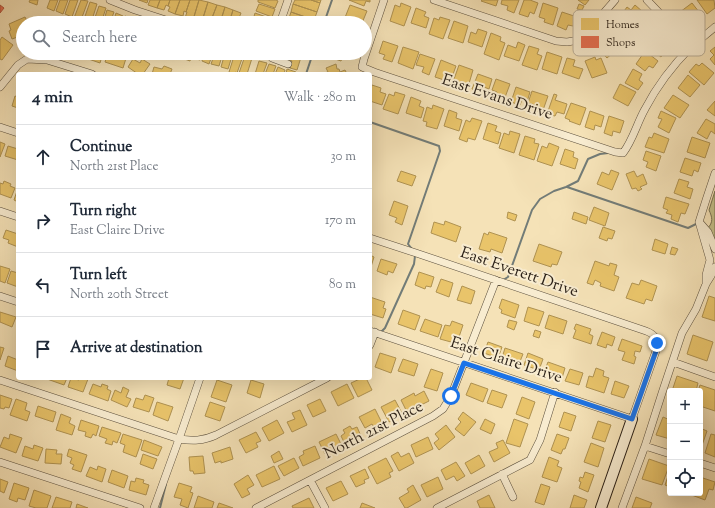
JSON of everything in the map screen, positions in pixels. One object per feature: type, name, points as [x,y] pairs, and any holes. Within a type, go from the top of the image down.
[{"type":"street","points":[[110,0],[153,16]]},
{"type":"street","points":[[282,16],[288,0]]},
{"type":"street","name":"East Evans Drive","points":[[372,35],[384,0]]},
{"type":"street","points":[[434,0],[556,41],[573,41]]},
{"type":"street","points":[[606,10],[615,0]]},
{"type":"street","points":[[647,0],[657,10]]},
{"type":"street","points":[[705,35],[715,27]]},
{"type":"street","name":"East Evans Drive","points":[[364,60],[362,67],[374,72],[615,152],[624,153],[656,89],[683,56]]},
{"type":"street","points":[[0,87],[18,65],[26,60]]},
{"type":"street","points":[[47,60],[86,72]]},
{"type":"street","points":[[277,60],[288,64]]},
{"type":"street","points":[[0,127],[16,132]]},
{"type":"street","points":[[706,284],[706,275],[710,260],[699,222],[715,173]]},
{"type":"street","points":[[0,212],[16,216]]},
{"type":"street","points":[[699,222],[708,232],[715,249]]},
{"type":"street","name":"East Everett Drive","points":[[372,239],[653,333],[657,343],[656,351],[632,419]]},
{"type":"street","points":[[622,508],[645,446],[682,334],[696,309],[706,284],[715,268]]},
{"type":"street","name":"North 21st Place","points":[[256,508],[443,409],[451,396],[496,280]]},
{"type":"street","points":[[706,284],[715,285]]},
{"type":"street","points":[[0,296],[16,301]]},
{"type":"street","name":"East Claire Drive","points":[[372,332],[632,419]]},
{"type":"street","points":[[673,362],[715,377]]},
{"type":"street","points":[[0,380],[180,439],[200,441],[212,437],[283,396],[322,380]]},
{"type":"street","points":[[154,508],[180,439],[199,380]]},
{"type":"street","points":[[438,508],[530,460],[540,440],[555,392]]},
{"type":"street","points":[[601,508],[632,419]]},
{"type":"street","points":[[645,446],[667,453]]},
{"type":"street","points":[[0,462],[140,508]]},
{"type":"street","points":[[703,464],[715,468]]},
{"type":"street","points":[[502,474],[513,497]]},
{"type":"street","points":[[310,480],[325,508]]},
{"type":"shaded area","points":[[715,191],[715,239],[712,238],[707,229],[712,222],[712,217],[709,210]]},
{"type":"building: Homes","points":[[30,0],[38,0],[37,5],[29,2]]},
{"type":"building: Homes","points":[[50,0],[58,0],[54,11],[47,8]]},
{"type":"building: Homes","points":[[60,0],[68,0],[63,14],[56,11]]},
{"type":"building: Homes","points":[[70,0],[78,0],[72,16],[65,14]]},
{"type":"building: Homes","points":[[81,0],[88,1],[82,16],[75,16]]},
{"type":"building: Homes","points":[[139,0],[148,0],[147,3]]},
{"type":"building: Homes","points":[[150,0],[160,0],[157,8],[148,5]]},
{"type":"building: Homes","points":[[160,0],[170,0],[168,6],[166,5],[164,10],[157,8]]},
{"type":"building: Homes","points":[[170,0],[180,0],[175,14],[168,11],[170,7],[168,6]]},
{"type":"building: Homes","points":[[180,0],[190,0],[183,16],[175,14]]},
{"type":"building: Homes","points":[[190,0],[199,0],[194,16],[186,16]]},
{"type":"building: Homes","points":[[199,0],[208,2],[204,16],[194,16]]},
{"type":"building: Homes","points":[[258,0],[278,1],[275,8],[258,2]]},
{"type":"building: Homes","points":[[295,0],[311,0],[320,3],[317,12],[293,4]]},
{"type":"building: Homes","points":[[311,0],[321,0],[320,3]]},
{"type":"building: Homes","points":[[349,0],[370,0],[370,2],[366,1],[364,6]]},
{"type":"building: Homes","points":[[498,0],[496,6],[481,1]]},
{"type":"building: Homes","points":[[502,0],[519,0],[514,13],[507,10],[508,6],[501,4]]},
{"type":"building: Homes","points":[[524,0],[530,0],[538,3],[534,14],[530,12],[528,17],[519,14]]},
{"type":"building: Homes","points":[[578,0],[589,0],[585,5]]},
{"type":"building: Homes","points":[[697,0],[714,0],[715,8],[707,14]]},
{"type":"building: Homes","points":[[90,2],[97,4],[93,16],[85,16]]},
{"type":"building: Homes","points":[[208,2],[217,5],[213,16],[204,16]]},
{"type":"building: Homes","points":[[401,3],[411,7],[404,26],[390,21],[395,5],[400,7]]},
{"type":"building: Homes","points":[[543,3],[558,8],[553,25],[544,22],[545,19],[539,17]]},
{"type":"building: Homes","points":[[692,3],[698,10],[683,10]]},
{"type":"building: Homes","points":[[259,4],[275,9],[272,16],[256,11]]},
{"type":"building: Homes","points":[[293,4],[317,12],[316,16],[302,16],[291,12]]},
{"type":"building: Homes","points":[[579,4],[584,6],[582,10],[577,9]]},
{"type":"building: Homes","points":[[217,5],[225,7],[222,16],[213,16]]},
{"type":"building: Homes","points":[[350,5],[367,11],[365,16],[346,16]]},
{"type":"building: Homes","points":[[635,5],[641,10],[631,10]]},
{"type":"building: Homes","points":[[99,6],[106,8],[103,16],[95,16]]},
{"type":"building: Homes","points":[[225,7],[233,10],[231,16],[222,16]]},
{"type":"building: Homes","points":[[416,8],[426,12],[424,16],[429,18],[426,28],[411,23]]},
{"type":"building: Homes","points":[[107,10],[114,12],[113,16],[105,16]]},
{"type":"building: Homes","points":[[233,10],[241,13],[240,16],[231,16]]},
{"type":"building: Homes","points":[[291,12],[302,16],[290,16]]},
{"type":"building: Homes","points":[[562,12],[573,16],[573,26],[568,25],[566,30],[557,26]]},
{"type":"building: Homes","points":[[116,13],[123,16],[115,16]]},
{"type":"building: Homes","points":[[255,13],[264,16],[254,16]]},
{"type":"building: Homes","points":[[440,17],[450,20],[443,39],[429,34],[434,18],[439,20]]},
{"type":"building: Homes","points":[[16,21],[16,38],[12,39],[9,31],[11,30],[9,24]]},
{"type":"building: Homes","points":[[454,21],[468,26],[463,43],[448,38]]},
{"type":"building: Homes","points":[[478,29],[487,32],[482,47],[468,42],[471,32],[476,34]]},
{"type":"building: Homes","points":[[491,33],[501,37],[500,41],[505,43],[499,60],[484,54]]},
{"type":"building: Homes","points":[[2,37],[13,45],[2,60],[0,59],[0,40]]},
{"type":"building: Homes","points":[[383,41],[398,46],[392,62],[383,59],[385,55],[379,53]]},
{"type":"building: Homes","points":[[518,42],[525,45],[519,61],[504,56],[508,45],[516,48]]},
{"type":"building: Homes","points":[[529,46],[539,49],[537,54],[542,56],[537,70],[522,65]]},
{"type":"building: Homes","points":[[403,47],[419,52],[413,69],[398,63]]},
{"type":"building: Homes","points":[[715,47],[715,65],[710,59],[714,55],[710,51]]},
{"type":"building: Homes","points":[[547,52],[562,57],[557,74],[542,69]]},
{"type":"building: Homes","points":[[420,54],[435,59],[429,75],[422,72],[424,67],[416,65]]},
{"type":"building: Homes","points":[[642,56],[652,56],[658,61],[653,68],[649,66],[645,71],[636,64]]},
{"type":"building: Homes","points":[[595,57],[596,60],[601,58],[607,73],[592,78],[585,61]]},
{"type":"building: Homes","points":[[567,58],[575,60],[573,66],[583,69],[579,79],[562,73]]},
{"type":"building: Homes","points":[[91,60],[101,60],[100,63]]},
{"type":"building: Homes","points":[[106,60],[125,60],[123,68],[105,62]]},
{"type":"building: Homes","points":[[132,60],[140,63],[142,60],[144,60],[150,64],[144,72],[135,72],[128,67]]},
{"type":"building: Homes","points":[[202,60],[210,60],[209,64]]},
{"type":"building: Homes","points":[[212,60],[221,60],[219,66],[211,64]]},
{"type":"building: Homes","points":[[223,60],[231,60],[228,69],[221,67]]},
{"type":"building: Homes","points":[[233,60],[242,60],[237,72],[229,72]]},
{"type":"building: Homes","points":[[244,60],[251,60],[248,72],[239,72]]},
{"type":"building: Homes","points":[[289,60],[300,60],[297,70],[290,68],[292,61]]},
{"type":"building: Homes","points":[[441,60],[456,66],[452,77],[446,75],[444,80],[435,77]]},
{"type":"building: Homes","points":[[259,61],[267,63],[264,72],[256,72]]},
{"type":"building: Homes","points":[[702,63],[714,73],[704,85],[689,72],[696,64],[699,66]]},
{"type":"building: Homes","points":[[269,64],[276,66],[274,72],[266,72]]},
{"type":"building: Homes","points":[[336,64],[337,69],[339,69],[340,72],[328,72],[326,68]]},
{"type":"building: Homes","points":[[459,65],[473,70],[468,87],[453,82]]},
{"type":"building: Homes","points":[[164,66],[172,69],[171,72],[153,72],[154,67],[162,69]]},
{"type":"building: Homes","points":[[278,67],[285,70],[284,72],[276,72]]},
{"type":"building: Homes","points":[[287,69],[296,72],[286,72]]},
{"type":"building: Homes","points":[[633,69],[642,74],[639,80],[643,83],[638,90],[625,83]]},
{"type":"building: Homes","points":[[478,74],[492,79],[489,89],[484,87],[482,92],[472,89]]},
{"type":"building: Homes","points":[[688,75],[700,85],[690,97],[678,88]]},
{"type":"building: Homes","points":[[496,79],[510,84],[504,100],[495,97],[497,92],[492,90]]},
{"type":"building: Homes","points":[[620,84],[636,92],[628,106],[613,98]]},
{"type":"building: Homes","points":[[372,85],[381,88],[380,92],[386,94],[382,105],[372,102]]},
{"type":"building: Homes","points":[[516,87],[530,92],[527,102],[522,100],[520,105],[511,102]]},
{"type":"building: Homes","points":[[532,91],[548,96],[542,113],[533,110],[535,105],[528,103]]},
{"type":"building: Homes","points":[[395,92],[405,95],[398,114],[383,109],[389,94],[394,96]]},
{"type":"building: Homes","points":[[554,94],[557,95],[555,100],[567,104],[564,114],[557,112],[555,116],[547,114]]},
{"type":"building: Homes","points":[[673,95],[689,105],[680,118],[664,108]]},
{"type":"building: Homes","points":[[15,96],[16,96],[16,107],[12,106]]},
{"type":"building: Homes","points":[[411,97],[421,101],[419,106],[424,108],[421,118],[406,113]]},
{"type":"building: Homes","points":[[715,101],[715,116],[707,110]]},
{"type":"building: Homes","points":[[571,103],[586,108],[580,125],[565,118]]},
{"type":"building: Homes","points":[[433,105],[444,109],[437,129],[426,126],[427,122],[423,121],[427,107],[432,109]]},
{"type":"building: Homes","points":[[449,110],[457,113],[456,118],[462,120],[459,131],[444,126]]},
{"type":"building: Homes","points":[[590,111],[604,116],[601,127],[595,125],[594,130],[585,127]]},
{"type":"building: Homes","points":[[661,111],[676,118],[669,133],[658,127],[662,119],[658,118]]},
{"type":"building: Homes","points":[[609,116],[624,121],[620,133],[613,131],[612,136],[604,133]]},
{"type":"building: Homes","points":[[472,118],[482,121],[475,140],[468,138],[467,142],[459,139],[466,120],[470,122]]},
{"type":"building: Homes","points":[[706,119],[715,124],[715,134],[711,131],[707,139],[697,133]]},
{"type":"building: Homes","points":[[488,123],[497,126],[495,131],[501,133],[498,144],[483,139]]},
{"type":"building: Homes","points":[[510,131],[520,134],[514,153],[499,148],[504,133],[509,135]]},
{"type":"building: Homes","points":[[654,133],[669,139],[664,153],[645,147],[649,137],[652,138]]},
{"type":"building: Homes","points":[[525,136],[535,139],[534,143],[539,144],[534,160],[519,155]]},
{"type":"building: Homes","points":[[692,137],[710,143],[705,158],[687,152]]},
{"type":"building: Homes","points":[[0,142],[5,144],[0,157]]},
{"type":"building: Homes","points":[[549,143],[559,147],[552,166],[537,161],[542,146],[547,148]]},
{"type":"building: Homes","points":[[8,146],[16,148],[16,159],[5,156]]},
{"type":"building: Homes","points":[[565,149],[574,152],[573,157],[578,159],[575,169],[560,164]]},
{"type":"building: Homes","points":[[646,151],[661,156],[656,171],[646,167],[648,162],[643,160]]},
{"type":"building: Homes","points":[[685,158],[701,163],[698,172],[694,170],[692,176],[680,172]]},
{"type":"building: Homes","points":[[611,170],[619,173],[612,190],[597,184],[602,172],[609,175]]},
{"type":"building: Homes","points":[[401,171],[416,176],[412,186],[397,181]]},
{"type":"building: Homes","points":[[634,171],[637,177],[643,174],[647,184],[640,187],[642,189],[638,191],[636,188],[632,189],[626,174]]},
{"type":"building: Homes","points":[[679,179],[689,182],[687,187],[693,189],[690,199],[674,193]]},
{"type":"building: Homes","points":[[4,181],[11,184],[10,186],[15,188],[11,198],[0,194],[0,183],[3,184]]},
{"type":"building: Homes","points":[[666,197],[689,204],[685,214],[681,213],[678,222],[671,219],[672,215],[666,213],[668,210],[663,208]]},
{"type":"building: Homes","points":[[394,201],[408,206],[402,225],[395,222],[397,218],[389,215]]},
{"type":"building: Homes","points":[[594,207],[609,213],[605,226],[589,220]]},
{"type":"building: Homes","points":[[508,212],[517,215],[515,221],[507,218]]},
{"type":"building: Homes","points":[[574,212],[588,217],[586,224],[572,219]]},
{"type":"building: Homes","points":[[445,221],[461,227],[456,242],[431,233],[434,222],[444,225]]},
{"type":"building: Homes","points":[[603,227],[615,231],[612,239],[608,238],[607,241],[599,238]]},
{"type":"building: Homes","points":[[6,230],[16,233],[16,246],[8,243],[9,240],[3,238]]},
{"type":"building: Homes","points":[[489,232],[507,238],[502,253],[491,249],[490,252],[479,249],[484,233],[488,235]]},
{"type":"building: Homes","points":[[655,239],[668,244],[665,254],[652,250]]},
{"type":"building: Homes","points":[[539,244],[562,252],[557,265],[552,264],[551,267],[533,261]]},
{"type":"building: Homes","points":[[672,247],[678,249],[675,255],[670,254]]},
{"type":"building: Homes","points":[[381,259],[397,264],[393,273],[388,271],[387,275],[377,271]]},
{"type":"building: Homes","points":[[595,261],[609,266],[610,263],[617,265],[614,275],[619,277],[614,291],[600,286],[601,283],[595,280],[593,285],[587,283]]},
{"type":"building: Homes","points":[[0,266],[10,269],[5,283],[0,281]]},
{"type":"building: Homes","points":[[11,271],[16,272],[16,286],[7,283]]},
{"type":"building: Homes","points":[[419,272],[434,277],[431,287],[426,286],[425,289],[415,285]]},
{"type":"building: Homes","points":[[441,279],[453,283],[449,297],[436,292]]},
{"type":"building: Homes","points":[[641,280],[657,286],[652,301],[646,299],[644,304],[626,298],[632,283],[639,285]]},
{"type":"building: Homes","points":[[462,286],[475,291],[471,304],[457,300]]},
{"type":"building: Homes","points":[[709,296],[715,298],[715,321],[702,317]]},
{"type":"building: Homes","points":[[372,298],[385,302],[383,308],[386,309],[383,318],[372,315]]},
{"type":"building: Homes","points":[[502,299],[519,305],[515,318],[501,313],[502,310],[499,308]]},
{"type":"building: Homes","points":[[528,307],[544,312],[539,326],[524,321]]},
{"type":"building: Homes","points":[[403,310],[420,316],[415,330],[398,324]]},
{"type":"building: Homes","points":[[0,312],[16,317],[12,327],[0,322]]},
{"type":"building: Homes","points":[[549,315],[567,321],[563,334],[545,328]]},
{"type":"building: Homes","points":[[425,319],[442,325],[438,337],[420,331]]},
{"type":"building: Homes","points":[[509,320],[517,322],[514,330],[507,327]]},
{"type":"building: Homes","points":[[452,321],[463,325],[457,343],[440,339],[445,325],[450,326]]},
{"type":"building: Homes","points":[[576,324],[591,329],[589,334],[593,336],[591,344],[573,338],[576,330],[574,329]]},
{"type":"building: Homes","points":[[535,330],[541,332],[539,338],[533,336]]},
{"type":"building: Homes","points":[[602,332],[615,337],[612,346],[607,344],[606,348],[597,345]]},
{"type":"building: Homes","points":[[693,335],[713,342],[707,361],[687,354]]},
{"type":"building: Homes","points":[[622,339],[642,346],[640,352],[635,351],[634,356],[636,357],[634,364],[622,360],[625,352],[618,350]]},
{"type":"building: Homes","points":[[488,342],[502,347],[498,358],[484,353]]},
{"type":"building: Homes","points":[[0,347],[4,348],[0,360]]},
{"type":"building: Homes","points":[[505,348],[523,354],[519,364],[502,358]]},
{"type":"building: Homes","points":[[380,353],[396,358],[391,373],[375,367]]},
{"type":"building: Homes","points":[[528,353],[543,359],[539,370],[524,365]]},
{"type":"building: Homes","points":[[8,356],[16,359],[16,370],[5,366]]},
{"type":"building: Homes","points":[[403,359],[418,364],[414,376],[398,371]]},
{"type":"building: Homes","points":[[548,362],[565,368],[562,378],[549,376],[550,374],[544,372]]},
{"type":"building: Homes","points":[[596,368],[604,371],[603,376],[609,378],[604,393],[586,387],[589,376],[593,377]]},
{"type":"building: Homes","points":[[431,369],[443,373],[437,391],[424,387]]},
{"type":"building: Homes","points":[[570,369],[583,373],[579,385],[565,381]]},
{"type":"building: Homes","points":[[677,376],[698,383],[697,388],[673,388]]},
{"type":"building: Homes","points":[[50,380],[66,380],[64,385]]},
{"type":"building: Homes","points":[[70,380],[88,380],[83,392],[68,387]]},
{"type":"building: Homes","points":[[168,380],[183,380],[180,389],[167,385]]},
{"type":"building: Homes","points":[[217,380],[232,385],[226,402],[211,397]]},
{"type":"building: Homes","points":[[251,380],[264,384],[260,398],[247,393]]},
{"type":"building: Homes","points":[[358,380],[367,380],[372,390],[358,397],[351,383]]},
{"type":"building: Homes","points":[[615,381],[629,386],[624,398],[611,394]]},
{"type":"building: Homes","points":[[471,383],[488,389],[483,402],[466,395]]},
{"type":"building: Homes","points":[[93,384],[101,387],[102,384],[108,386],[107,389],[111,391],[108,401],[89,394]]},
{"type":"building: Homes","points":[[347,384],[354,398],[338,406],[331,392]]},
{"type":"building: Homes","points":[[700,385],[715,390],[715,411],[703,407],[703,388],[699,388]]},
{"type":"building: Homes","points":[[123,387],[129,390],[126,397],[131,399],[127,407],[111,400],[115,390],[121,393]]},
{"type":"building: Homes","points":[[492,390],[507,395],[502,408],[487,403]]},
{"type":"building: Homes","points":[[424,391],[429,401],[407,412],[401,400],[414,393],[415,396]]},
{"type":"building: Homes","points":[[0,395],[12,399],[9,408],[0,408]]},
{"type":"building: Homes","points":[[145,395],[154,398],[149,412],[133,407],[136,398],[143,400]]},
{"type":"building: Homes","points":[[522,397],[535,402],[529,419],[516,414]]},
{"type":"building: Homes","points":[[16,399],[27,403],[25,410],[30,412],[27,421],[10,415]]},
{"type":"building: Homes","points":[[320,399],[326,411],[313,417],[307,405]]},
{"type":"building: Homes","points":[[395,400],[403,415],[389,422],[381,407]]},
{"type":"building: Homes","points":[[157,402],[173,407],[168,421],[153,415]]},
{"type":"building: Homes","points":[[210,402],[225,407],[220,421],[205,416]]},
{"type":"building: Homes","points":[[38,406],[56,412],[53,422],[35,416]]},
{"type":"building: Homes","points":[[375,409],[383,425],[375,429],[372,424],[365,428],[359,417]]},
{"type":"building: Homes","points":[[300,410],[307,425],[292,432],[287,422],[295,419],[292,413]]},
{"type":"building: Homes","points":[[463,412],[476,422],[464,436],[455,429],[461,422],[458,419]]},
{"type":"building: Homes","points":[[564,412],[576,416],[571,431],[559,427]]},
{"type":"building: Homes","points":[[61,414],[71,418],[69,423],[75,426],[72,435],[56,430]]},
{"type":"building: Homes","points":[[663,417],[667,419],[667,438],[656,435]]},
{"type":"building: Homes","points":[[485,419],[495,424],[491,434],[480,429]]},
{"type":"building: Homes","points":[[514,419],[528,424],[520,447],[506,443]]},
{"type":"building: Homes","points":[[81,420],[99,426],[96,436],[93,434],[91,438],[85,436],[86,432],[78,430]]},
{"type":"building: Homes","points":[[277,420],[284,433],[269,441],[262,428]]},
{"type":"building: Homes","points":[[598,421],[611,425],[605,442],[592,438]]},
{"type":"building: Homes","points":[[446,425],[455,437],[439,450],[434,443],[439,439],[435,434]]},
{"type":"building: Homes","points":[[350,426],[352,429],[357,427],[361,436],[345,444],[341,436],[345,433],[343,430]]},
{"type":"building: Homes","points":[[102,427],[121,433],[117,443],[113,441],[112,445],[105,443],[107,439],[99,436]]},
{"type":"building: Homes","points":[[703,429],[707,431],[703,442]]},
{"type":"building: Homes","points":[[256,432],[261,441],[256,443],[258,447],[246,453],[239,440]]},
{"type":"building: Homes","points":[[10,434],[22,438],[16,453],[0,447],[4,437],[9,439]]},
{"type":"building: Homes","points":[[123,434],[142,440],[136,457],[123,452],[125,445],[120,443]]},
{"type":"building: Homes","points":[[336,434],[342,446],[325,454],[319,442]]},
{"type":"building: Homes","points":[[557,434],[569,438],[565,449],[563,449],[561,454],[551,450]]},
{"type":"building: Homes","points":[[711,434],[715,435],[715,457],[705,453]]},
{"type":"building: Homes","points":[[428,437],[433,449],[416,457],[411,445]]},
{"type":"building: Homes","points":[[144,440],[162,447],[158,456],[141,450]]},
{"type":"building: Homes","points":[[503,440],[510,453],[494,462],[489,452],[498,448],[496,443]]},
{"type":"building: Homes","points":[[591,443],[604,448],[598,467],[584,462]]},
{"type":"building: Homes","points":[[34,445],[43,448],[38,461],[22,456],[25,446],[33,449]]},
{"type":"building: Homes","points":[[315,446],[320,458],[303,466],[299,457],[304,454],[303,451]]},
{"type":"building: Homes","points":[[230,447],[233,459],[221,463],[221,461],[215,463],[212,453]]},
{"type":"building: Homes","points":[[46,449],[57,450],[56,454],[62,454],[61,464],[45,463]]},
{"type":"building: Homes","points":[[69,449],[87,455],[81,472],[72,469],[74,465],[70,463],[72,458],[67,456]]},
{"type":"building: Homes","points":[[279,451],[283,459],[274,463],[271,456]]},
{"type":"building: Homes","points":[[398,452],[401,457],[409,453],[414,463],[399,471],[391,456]]},
{"type":"building: Homes","points":[[143,454],[157,459],[153,469],[140,464]]},
{"type":"building: Homes","points":[[479,455],[485,466],[471,474],[465,463]]},
{"type":"building: Homes","points":[[203,456],[205,473],[194,474],[193,471],[190,471],[189,457]]},
{"type":"building: Homes","points":[[549,457],[559,461],[557,466],[562,468],[557,482],[542,477]]},
{"type":"building: Homes","points":[[294,458],[299,468],[284,476],[278,466]]},
{"type":"building: Homes","points":[[386,458],[393,471],[389,473],[391,477],[377,484],[368,467]]},
{"type":"building: Homes","points":[[649,459],[667,465],[667,471],[662,485],[642,479]]},
{"type":"building: Homes","points":[[456,462],[465,476],[457,481],[454,476],[446,480],[441,470]]},
{"type":"building: Homes","points":[[98,466],[106,469],[102,482],[86,476],[90,467],[97,470]]},
{"type":"building: Homes","points":[[274,466],[280,479],[262,487],[256,475]]},
{"type":"building: Homes","points":[[365,469],[369,478],[364,480],[365,483],[356,487],[350,476]]},
{"type":"building: Homes","points":[[112,470],[128,476],[124,488],[108,482]]},
{"type":"building: Homes","points":[[585,472],[594,475],[588,492],[579,488],[581,482],[579,481],[580,477],[583,478]]},
{"type":"building: Homes","points":[[248,475],[254,485],[247,489],[250,494],[242,498],[234,484]]},
{"type":"building: Homes","points":[[438,477],[443,489],[427,497],[421,485]]},
{"type":"building: Homes","points":[[136,478],[144,480],[143,483],[149,485],[146,495],[129,490],[131,481],[135,482]]},
{"type":"building: Homes","points":[[703,478],[715,482],[713,490],[709,489],[705,500],[694,496],[703,496]]},
{"type":"building: Homes","points":[[0,479],[8,482],[4,493],[0,491]]},
{"type":"building: Homes","points":[[341,481],[348,494],[333,501],[326,488]]},
{"type":"building: Homes","points":[[14,483],[29,488],[25,500],[18,498],[17,502],[9,499]]},
{"type":"building: Homes","points":[[179,483],[192,487],[190,492],[193,493],[188,508],[180,505],[182,499],[174,497]]},
{"type":"building: Homes","points":[[541,484],[550,487],[544,505],[535,502]]},
{"type":"building: Homes","points":[[413,485],[421,500],[405,508],[399,498],[409,492],[407,489]]},
{"type":"building: Homes","points":[[34,490],[51,496],[47,508],[36,508],[29,506]]},
{"type":"building: Homes","points":[[489,495],[495,508],[480,508],[477,501]]},
{"type":"building: Homes","points":[[574,495],[587,500],[584,508],[570,508]]},
{"type":"building: Homes","points":[[198,496],[214,502],[212,508],[194,508]]},
{"type":"building: Homes","points":[[56,497],[72,502],[70,508],[52,508]]},
{"type":"building: Homes","points":[[636,497],[652,503],[650,508],[632,508]]},
{"type":"building: Homes","points":[[309,498],[314,508],[293,508],[292,506]]},
{"type":"building: Homes","points":[[219,503],[233,508],[217,508]]},
{"type":"building: Homes","points":[[362,503],[375,508],[360,508]]},
{"type":"building: Homes","points":[[77,504],[88,508],[76,508]]},
{"type":"building: Shops","points":[[0,5],[4,8],[0,13]]},
{"type":"waterway","points":[[326,16],[332,0]]},
{"type":"waterway","points":[[307,72],[311,60]]},
{"type":"waterway","points":[[372,123],[439,146],[440,151],[408,244],[412,249]]},
{"type":"waterway","points":[[503,280],[508,277],[532,210],[540,199],[554,191],[578,181],[588,159],[600,154],[608,153]]},
{"type":"waterway","points":[[567,187],[688,228],[698,223]]},
{"type":"waterway","points":[[380,333],[385,328],[414,264],[415,256]]},
{"type":"waterway","points":[[160,508],[166,484]]},
{"type":"route","points":[[451,396],[464,363],[555,392],[632,419],[656,351],[657,343]]}]
